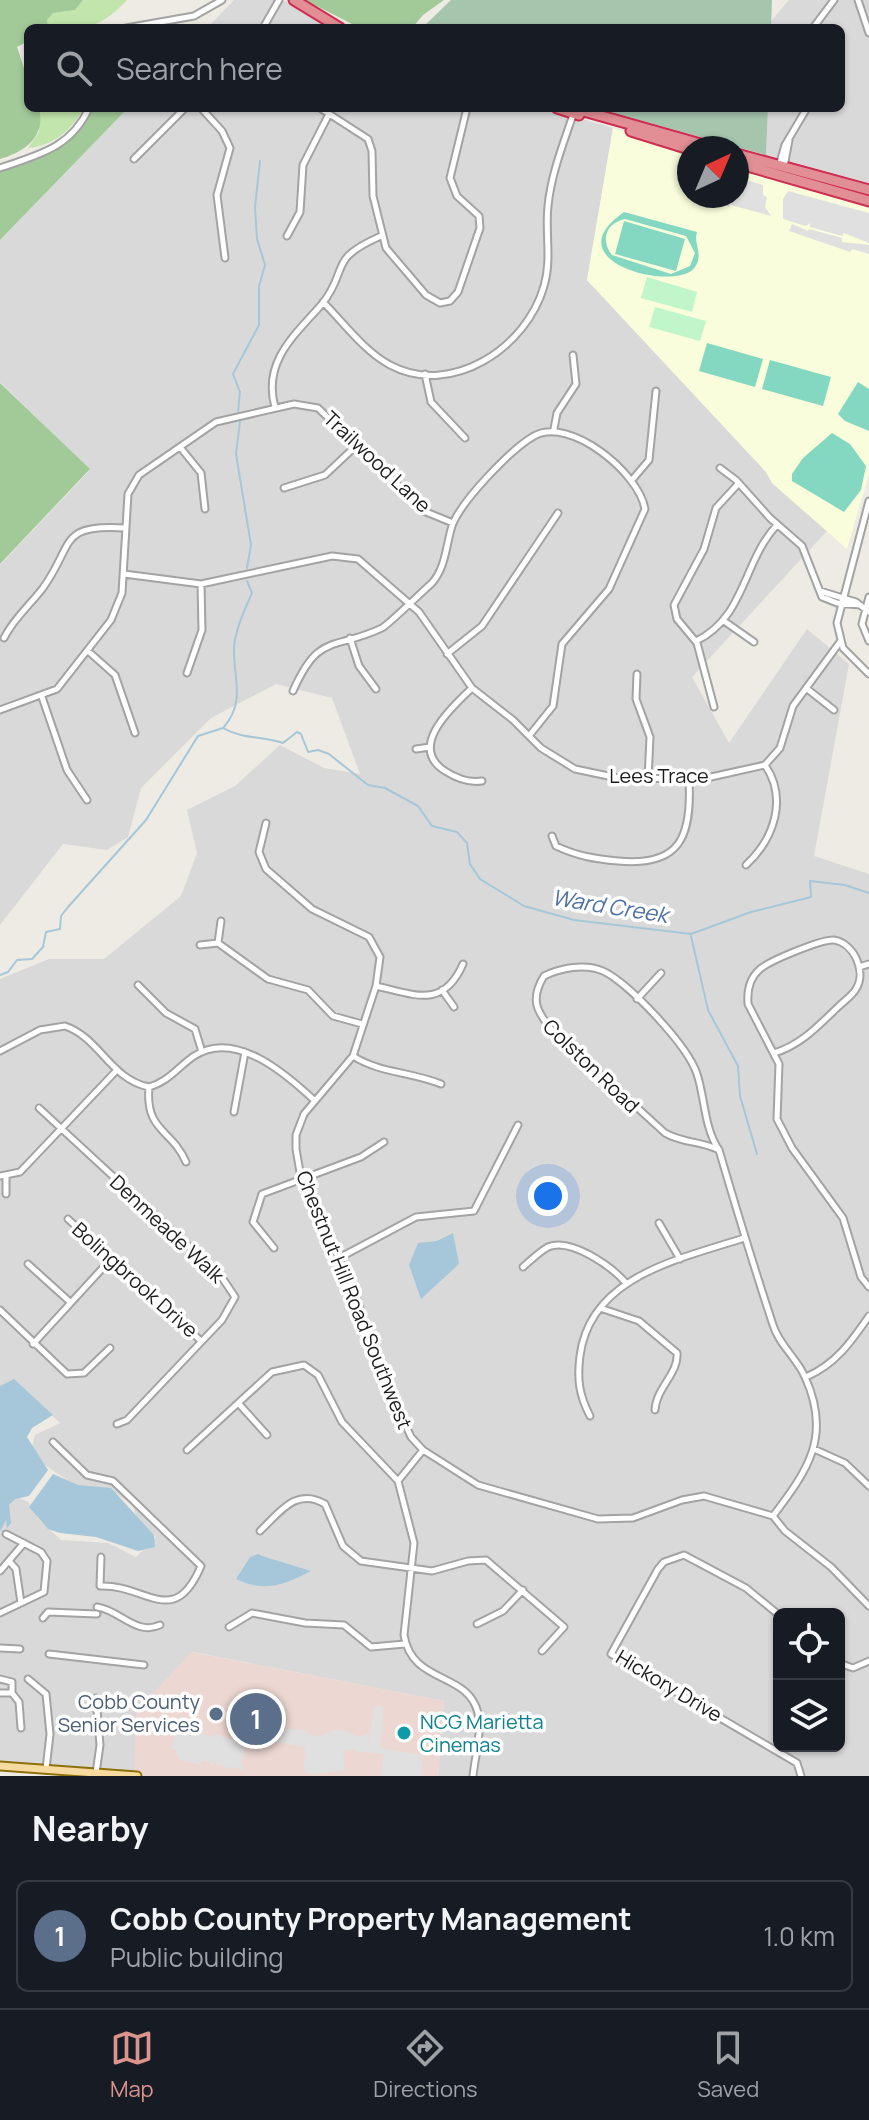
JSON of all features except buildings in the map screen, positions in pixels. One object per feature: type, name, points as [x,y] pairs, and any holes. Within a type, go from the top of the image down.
[{"type":"highway","points":[[294,0],[333,24]]},
{"type":"highway","points":[[580,112],[677,145]]},
{"type":"highway","points":[[581,112],[677,138]]},
{"type":"highway","points":[[749,158],[848,195],[869,198]]},
{"type":"highway","points":[[749,165],[869,190]]},
{"type":"main road","points":[[0,1766],[135,1776]]},
{"type":"street","points":[[149,24],[194,16],[222,0]]},
{"type":"street","points":[[265,24],[279,0]]},
{"type":"street","points":[[816,24],[834,0]]},
{"type":"street","points":[[858,0],[869,33]]},
{"type":"street","points":[[0,168],[61,144],[82,122],[87,112]]},
{"type":"street","points":[[134,159],[181,112]]},
{"type":"street","points":[[205,112],[222,131],[230,148],[217,195],[225,258]]},
{"type":"street","points":[[326,112],[361,132],[370,142],[373,196],[381,236],[393,260],[432,300],[443,303],[456,295],[481,225],[477,213],[455,193],[450,178],[466,112]]},
{"type":"street","points":[[323,302],[381,359],[405,371],[425,374],[463,370],[497,353],[527,321],[546,277],[548,203],[573,112]]},
{"type":"street","points":[[781,169],[789,140],[805,112]]},
{"type":"street","points":[[287,236],[300,212],[303,165],[329,114]]},
{"type":"street","points":[[275,407],[273,379],[288,340],[323,302],[344,259],[356,248],[381,236]]},
{"type":"street","points":[[554,429],[557,413],[576,384],[573,355]]},
{"type":"street","points":[[425,374],[431,402],[465,438]]},
{"type":"street","points":[[632,480],[650,458],[656,391]]},
{"type":"street","name":"Trailwood Lane","points":[[0,710],[42,697],[60,686],[88,651],[115,614],[124,574],[127,499],[133,483],[142,472],[210,424],[298,403],[318,408],[426,512],[453,523]]},
{"type":"street","points":[[293,691],[316,652],[390,623],[408,601],[437,576],[453,523],[471,496],[522,445],[538,434],[554,429],[583,441],[632,480],[644,499],[644,517],[609,589],[562,644],[553,706],[529,736]]},
{"type":"street","points":[[284,488],[325,475],[358,444]]},
{"type":"street","points":[[180,447],[201,473],[205,509]]},
{"type":"street","points":[[720,468],[739,483],[807,554],[819,590],[865,608]]},
{"type":"street","points":[[714,707],[696,641],[677,619],[675,600],[702,553],[716,508],[739,483]]},
{"type":"street","points":[[746,865],[768,842],[772,833],[776,786],[765,765],[780,748],[790,712],[840,642],[841,601],[869,501]]},
{"type":"street","points":[[447,654],[468,639],[490,615],[558,513]]},
{"type":"street","points":[[696,641],[715,632],[724,621],[747,583],[764,541],[777,525]]},
{"type":"street","points":[[4,638],[16,618],[43,588],[72,537],[91,527],[125,528]]},
{"type":"street","name":"Lees Trace","points":[[124,574],[201,584],[352,553],[371,566],[428,623],[472,688],[554,757],[583,772],[689,780],[765,765]]},
{"type":"street","points":[[187,673],[202,630],[201,584]]},
{"type":"street","points":[[869,597],[862,626],[869,641]]},
{"type":"street","points":[[724,621],[754,642]]},
{"type":"street","points":[[350,638],[359,666],[376,689]]},
{"type":"street","points":[[840,642],[869,674]]},
{"type":"street","points":[[88,651],[115,675],[135,733]]},
{"type":"street","points":[[637,674],[636,699],[650,737],[648,779]]},
{"type":"street","points":[[430,747],[441,721],[472,688]]},
{"type":"street","points":[[806,688],[834,710]]},
{"type":"street","points":[[42,697],[67,770],[87,800]]},
{"type":"street","points":[[416,749],[430,747]]},
{"type":"street","points":[[430,747],[442,769],[469,781],[482,781]]},
{"type":"street","points":[[552,836],[556,846],[584,857],[638,863],[657,861],[671,852],[685,832],[690,809],[689,780]]},
{"type":"street","name":"Chestnut Hill Road Southwest","points":[[266,823],[259,852],[266,869],[312,909],[369,937],[381,962],[353,1056],[314,1100],[296,1135],[301,1178],[363,1314],[398,1414],[423,1450],[478,1485],[598,1519],[633,1518],[682,1500],[704,1496],[773,1516],[785,1531],[831,1567],[869,1606]]},
{"type":"street","points":[[218,943],[221,921]]},
{"type":"street","points":[[774,1053],[799,1044],[856,990],[859,967],[854,952],[833,940],[821,942],[760,969],[748,987],[748,1004],[774,1053],[780,1076],[777,1119],[792,1148],[843,1218],[861,1277],[869,1287]]},
{"type":"street","points":[[200,945],[218,943],[268,979],[308,990],[333,1016],[352,1024],[363,1024]]},
{"type":"street","points":[[376,986],[417,997],[442,990],[456,978],[463,964]]},
{"type":"street","points":[[859,967],[869,964]]},
{"type":"street","name":"Colston Road","points":[[719,1150],[701,1141],[675,1139],[643,1115],[552,1030],[538,1014],[535,998],[544,976],[557,969],[602,970],[665,1025],[691,1060],[709,1127],[719,1150],[774,1330],[806,1377],[815,1414],[814,1449],[799,1485],[773,1516]]},
{"type":"street","points":[[637,999],[661,973]]},
{"type":"street","points":[[138,985],[161,1010],[195,1029],[202,1052]]},
{"type":"street","points":[[442,990],[454,1007]]},
{"type":"street","points":[[0,1051],[40,1030],[65,1026],[91,1042],[115,1072],[131,1082],[149,1087],[166,1080],[202,1052],[245,1052],[277,1066],[314,1100]]},
{"type":"street","points":[[234,1112],[245,1052]]},
{"type":"street","points":[[353,1056],[376,1068],[409,1073],[441,1084]]},
{"type":"street","points":[[6,1194],[3,1176],[20,1172],[115,1072]]},
{"type":"street","points":[[149,1087],[147,1104],[157,1129],[182,1152],[186,1162]]},
{"type":"street","name":"Denmeade Walk","points":[[39,1108],[228,1285],[234,1295],[233,1303],[222,1320],[127,1420],[117,1424]]},
{"type":"street","points":[[339,1258],[416,1217],[474,1211],[518,1125]]},
{"type":"street","points":[[274,1248],[253,1222],[257,1203],[271,1189],[361,1157],[384,1142]]},
{"type":"street","name":"Bolingbrook Drive","points":[[68,1219],[201,1341]]},
{"type":"street","points":[[659,1223],[680,1259]]},
{"type":"street","points":[[590,1416],[579,1391],[578,1372],[584,1333],[599,1308],[626,1283],[680,1259],[744,1238]]},
{"type":"street","points":[[523,1267],[547,1248],[563,1245],[602,1264],[626,1283]]},
{"type":"street","points":[[33,1344],[111,1259]]},
{"type":"street","points":[[28,1264],[70,1302]]},
{"type":"street","points":[[599,1308],[639,1321],[677,1353],[677,1362],[658,1392],[655,1410]]},
{"type":"street","points":[[0,1310],[59,1370],[74,1376],[84,1373],[110,1348]]},
{"type":"street","points":[[806,1377],[842,1354],[869,1316]]},
{"type":"street","points":[[187,1450],[280,1367],[304,1365],[312,1368],[335,1413],[398,1481],[412,1532],[405,1644],[419,1667],[461,1689],[474,1703],[479,1732],[473,1776]]},
{"type":"street","points":[[239,1404],[267,1435]]},
{"type":"street","points":[[53,1442],[87,1475],[113,1481],[201,1566],[186,1591],[174,1601],[100,1586],[101,1557]]},
{"type":"street","points":[[814,1449],[845,1463],[869,1486]]},
{"type":"street","points":[[398,1481],[423,1450]]},
{"type":"street","points":[[260,1531],[291,1501],[311,1498],[325,1504],[343,1546],[354,1557],[432,1571],[468,1561],[486,1560],[564,1627],[542,1651]]},
{"type":"street","points":[[0,1613],[44,1592],[47,1567],[44,1555],[6,1534]]},
{"type":"street","points":[[0,1571],[24,1543]]},
{"type":"street","name":"Hickory Drive","points":[[773,1610],[746,1588],[684,1555],[664,1562],[658,1569],[611,1654],[797,1763],[801,1776]]},
{"type":"street","points":[[9,1561],[16,1569],[21,1603]]},
{"type":"street","points":[[477,1624],[503,1611],[523,1590]]},
{"type":"street","points":[[43,1618],[48,1612],[116,1612],[130,1625],[154,1628],[160,1625]]},
{"type":"street","points":[[229,1627],[252,1613],[305,1623],[344,1625],[371,1647],[405,1644]]},
{"type":"street","points":[[0,1648],[20,1649]]},
{"type":"street","points":[[49,1654],[144,1665]]},
{"type":"street","points":[[845,1665],[853,1668],[869,1661]]},
{"type":"street","points":[[0,1679],[12,1682],[12,1693],[19,1702],[21,1728]]},
{"type":"street","points":[[28,1679],[46,1694],[50,1734],[46,1769]]},
{"type":"street","points":[[0,1693],[12,1693]]},
{"type":"street","points":[[96,1698],[100,1745],[96,1773]]},
{"type":"shaded area","points":[[234,0],[283,0],[323,24],[211,24]]},
{"type":"shaded area","points":[[451,0],[772,0],[771,24],[426,24]]},
{"type":"shaded area","points":[[789,0],[869,0],[869,183],[766,155],[768,112],[845,112],[845,24],[771,24]]},
{"type":"shaded area","points":[[124,112],[559,112],[613,128],[587,280],[766,472],[772,483],[827,531],[692,677],[729,743],[807,629],[849,664],[814,856],[869,874],[869,1776],[438,1776],[444,1701],[193,1652],[134,1776],[0,1769],[0,1534],[7,1509],[15,1496],[28,1502],[39,1520],[61,1540],[108,1543],[136,1557],[156,1537],[136,1517],[133,1505],[112,1491],[79,1488],[30,1455],[35,1435],[60,1423],[16,1382],[0,1392],[0,979],[49,959],[104,959],[181,896],[197,853],[187,810],[235,786],[280,745],[324,768],[360,774],[332,698],[276,684],[211,718],[141,788],[128,837],[107,850],[63,844],[0,925],[0,565],[90,470],[0,382],[0,240]]},
{"type":"shaded area","points":[[610,112],[768,112],[766,155],[749,150],[749,136],[697,136]]},
{"type":"shaded area","points":[[613,128],[677,149],[677,208],[749,208],[749,172],[869,205],[869,474],[847,549],[772,483],[766,472],[587,280]]},
{"type":"shaded area","points":[[749,181],[763,185],[763,195],[767,197],[765,207],[771,216],[742,208],[749,208]]},
{"type":"shaded area","points":[[788,191],[869,213],[869,243],[844,233],[842,236],[810,227],[810,223],[806,226],[783,219],[783,199]]},
{"type":"shaded area","points":[[792,224],[808,231],[842,238],[842,242],[869,245],[869,254],[852,249],[850,252],[789,231]]},
{"type":"shaded area","points":[[192,1652],[444,1701],[438,1776],[134,1776],[136,1711]]},
{"type":"shaded area","points":[[374,1706],[383,1707],[380,1748],[423,1755],[421,1776],[381,1776],[384,1754],[356,1751],[355,1748],[343,1751],[345,1771],[309,1774],[304,1771],[305,1747],[269,1741],[270,1734],[281,1728],[303,1730],[317,1737],[334,1730],[348,1731],[357,1737],[368,1734],[369,1743]]},
{"type":"shaded area","points":[[177,1726],[190,1735],[197,1731],[210,1737],[217,1734],[229,1739],[247,1732],[243,1740],[245,1759],[241,1759],[244,1770],[226,1769],[221,1763],[220,1766],[214,1763],[211,1766],[210,1762],[201,1761],[201,1765],[180,1760],[175,1749],[171,1751]]},
{"type":"green space","points":[[0,0],[83,0],[75,10],[53,13],[48,24],[24,24],[24,43],[17,47],[24,68],[24,112],[39,112],[39,127],[32,142],[0,159]]},
{"type":"green space","points":[[83,0],[127,0],[95,24],[48,24],[53,13],[75,10]]},
{"type":"green space","points":[[305,0],[444,0],[415,24],[352,24]]},
{"type":"green space","points":[[39,112],[81,112],[61,136],[28,148],[39,132]]},
{"type":"green space","points":[[91,112],[124,112],[0,240],[0,170],[54,150],[85,122]]},
{"type":"green space","points":[[624,212],[697,232],[698,262],[684,274],[667,277],[626,268],[610,259],[602,246],[605,230]],"holes":[[[625,219],[686,236],[695,253],[690,266],[671,274],[612,255],[606,244],[609,228]]]},
{"type":"green space","points":[[624,221],[685,239],[676,271],[615,254]]},
{"type":"green space","points":[[647,277],[697,292],[692,312],[641,298]]},
{"type":"green space","points":[[655,307],[706,321],[700,341],[649,327]]},
{"type":"green space","points":[[707,343],[763,359],[755,387],[699,371]]},
{"type":"green space","points":[[770,360],[831,377],[823,406],[762,389]]},
{"type":"green space","points":[[858,382],[869,389],[869,431],[845,421],[838,414]]},
{"type":"green space","points":[[0,383],[90,469],[0,564]]},
{"type":"green space","points":[[832,433],[850,444],[866,466],[861,490],[844,512],[792,481],[792,474],[803,458]]},
{"type":"water","points":[[453,1233],[459,1264],[421,1299],[409,1265],[418,1243],[437,1241]]},
{"type":"water","points":[[14,1379],[53,1415],[32,1428],[27,1437],[48,1470],[29,1496],[15,1499],[9,1505],[11,1523],[7,1528],[6,1520],[0,1532],[0,1386]]},
{"type":"water","points":[[53,1474],[78,1485],[111,1488],[154,1535],[155,1547],[138,1551],[96,1537],[48,1529],[29,1507]]},
{"type":"water","points":[[258,1554],[311,1571],[274,1586],[256,1586],[236,1579],[250,1557]]},
{"type":"waterway","points":[[238,411],[240,392],[233,374],[259,325],[259,286],[265,265],[257,239],[255,207],[260,161]]},
{"type":"waterway","points":[[240,422],[236,454],[251,545],[247,568]]},
{"type":"waterway","points":[[224,727],[237,698],[234,648],[238,627],[252,593],[247,581]]},
{"type":"waterway","name":"Ward Creek","points":[[0,975],[8,972],[17,960],[32,959],[43,947],[46,932],[60,929],[61,916],[146,820],[198,736],[223,728],[237,734],[283,743],[297,732],[301,734],[308,752],[318,750],[329,754],[368,785],[385,788],[418,806],[432,826],[457,832],[467,843],[470,864],[480,879],[524,906],[574,920],[691,934],[751,912],[811,897],[810,881],[845,885],[869,893]]},
{"type":"waterway","points":[[691,936],[708,1010],[738,1066],[740,1096],[757,1154]]},
{"type":"place","name":"Cobb County Senior Services","points":[[216,1714]]},
{"type":"place","name":"Cobb County Property Management","points":[[256,1719]]},
{"type":"place","name":"NCG Marietta Cinemas","points":[[404,1733]]}]
